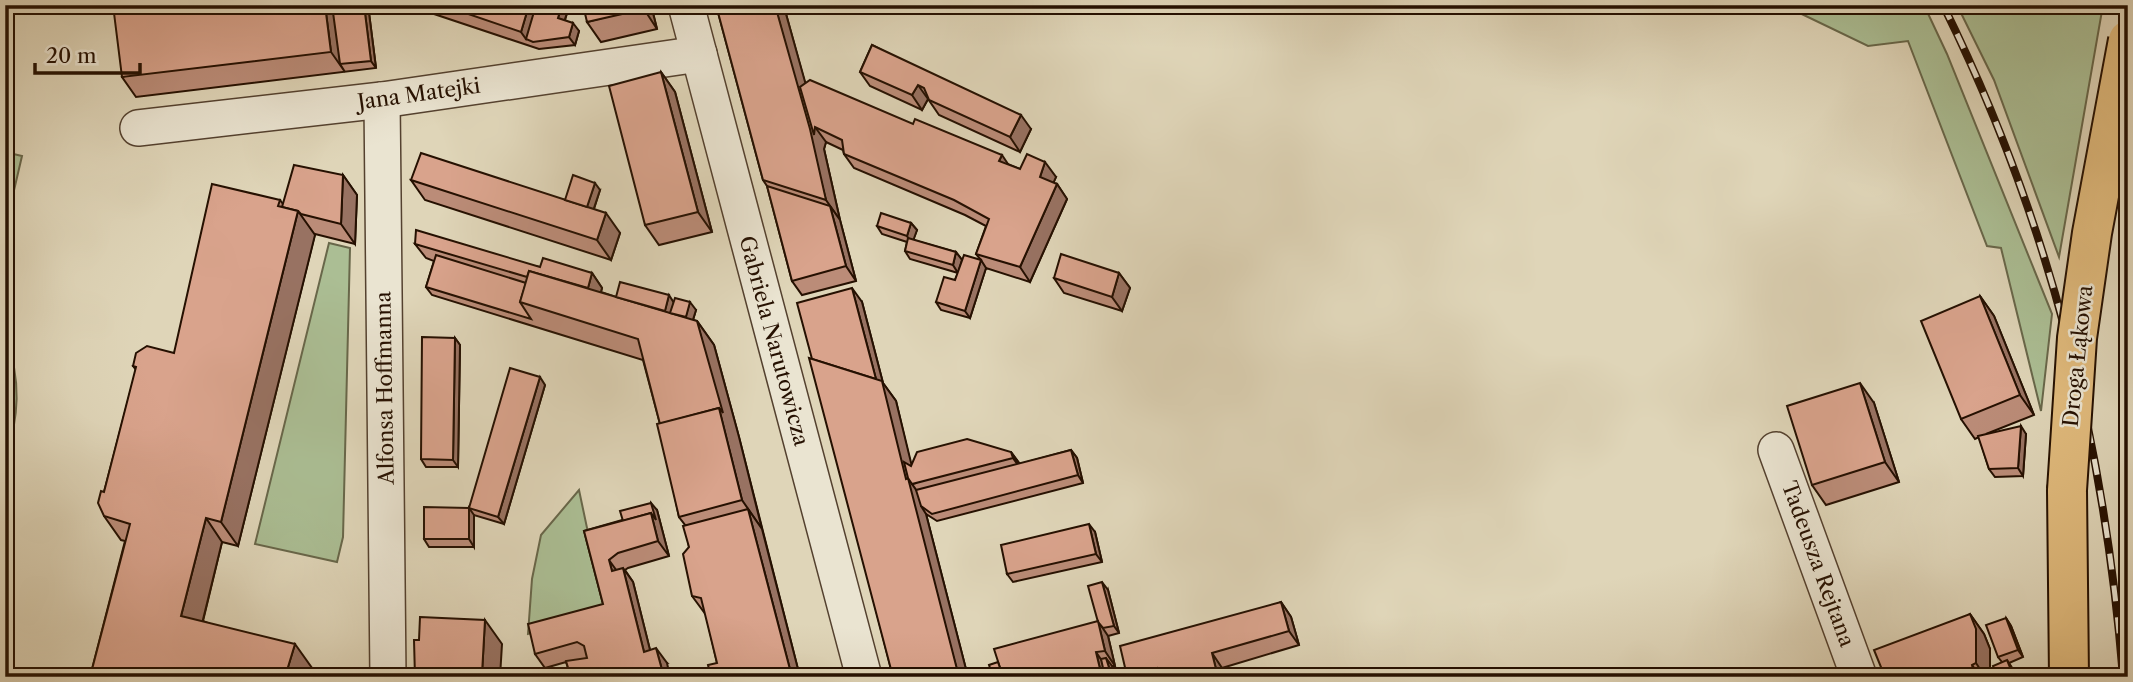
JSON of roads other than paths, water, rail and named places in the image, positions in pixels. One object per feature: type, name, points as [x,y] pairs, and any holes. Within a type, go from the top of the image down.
[{"type":"main road","name":"Droga Łąkowa","points":[[2069,677],[2067,490],[2077,338],[2092,233],[2128,40]]},
{"type":"street","name":"Gabriela Narutowicza","points":[[686,5],[864,677]]},
{"type":"street","name":"Jana Matejki","points":[[138,128],[382,100],[699,54]]},
{"type":"street","name":"Alfonsa Hoffmanna","points":[[382,100],[388,677]]},
{"type":"street","name":"Tadeusza Rejtana","points":[[1776,450],[1859,677]]},
{"type":"railway","points":[[1943,5],[2013,167],[2042,249],[2066,332],[2086,416],[2102,502],[2123,677]]},
{"type":"railway","points":[[2126,5],[2128,51]]}]
